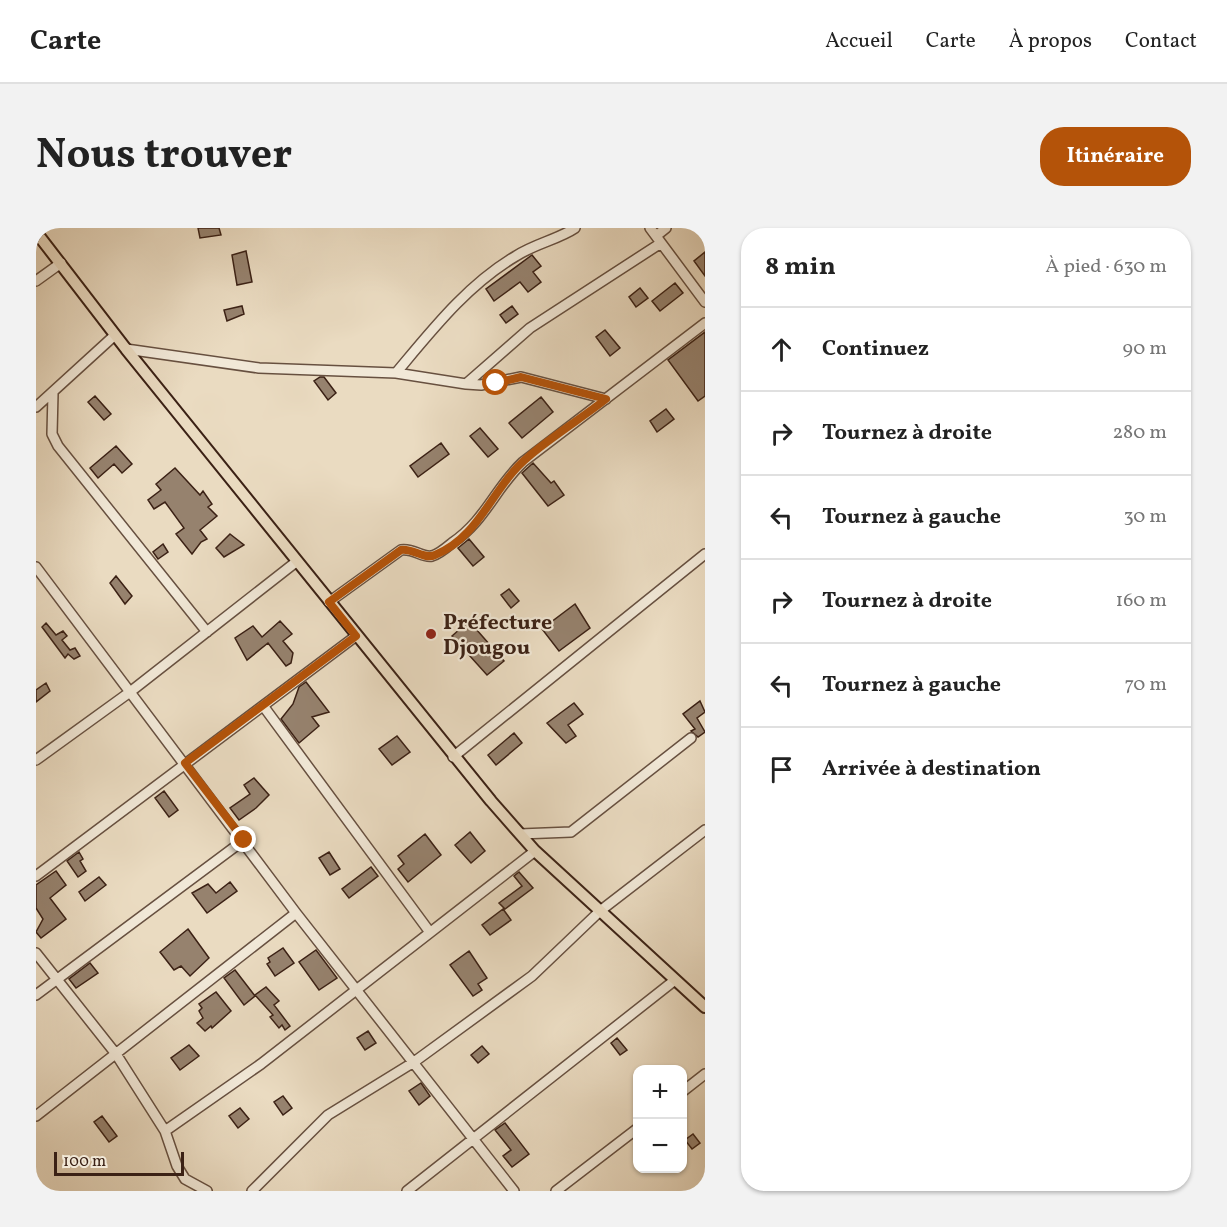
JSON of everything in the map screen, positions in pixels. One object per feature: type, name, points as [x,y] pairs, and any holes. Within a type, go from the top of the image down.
[{"type":"main road","points":[[36,232],[126,349],[453,757],[535,850],[705,1007]]},
{"type":"street","points":[[396,372],[476,284],[514,256],[575,228]]},
{"type":"street","points":[[466,384],[530,328],[666,228]]},
{"type":"street","points":[[656,235],[702,291],[705,302]]},
{"type":"street","points":[[36,281],[61,262]]},
{"type":"street","points":[[329,602],[401,550],[411,548],[427,556],[435,555],[471,531],[513,472],[705,323]]},
{"type":"street","points":[[36,407],[115,335]]},
{"type":"street","points":[[126,349],[259,368],[396,372],[466,384],[481,385],[521,377],[606,399]]},
{"type":"street","points":[[53,393],[52,434],[57,446],[207,632]]},
{"type":"street","points":[[453,757],[705,554]]},
{"type":"street","points":[[36,760],[130,692],[296,562]]},
{"type":"street","points":[[36,567],[244,840],[296,913],[474,1137],[514,1191]]},
{"type":"street","points":[[36,876],[356,636]]},
{"type":"street","points":[[264,707],[429,931]]},
{"type":"street","points":[[520,834],[571,832],[691,738]]},
{"type":"street","points":[[252,1191],[327,1115],[414,1062],[532,976],[600,911],[705,830]]},
{"type":"street","points":[[36,995],[244,840]]},
{"type":"street","points":[[165,1131],[261,1065],[355,988],[535,850]]},
{"type":"street","points":[[36,1116],[296,913]]},
{"type":"street","points":[[36,953],[116,1054],[165,1131],[177,1166],[185,1179],[207,1191]]},
{"type":"street","points":[[407,1191],[675,980]]},
{"type":"street","points":[[687,1088],[705,1074]]},
{"type":"street","points":[[556,1191],[633,1132]]},
{"type":"building","points":[[198,228],[219,228],[221,235],[200,238]]},
{"type":"building","points":[[246,251],[252,282],[237,285],[232,255]]},
{"type":"building","points":[[705,252],[705,276],[694,261]]},
{"type":"building","points":[[532,255],[541,266],[533,272],[541,282],[528,292],[520,282],[494,301],[486,289]]},
{"type":"building","points":[[675,283],[683,293],[660,311],[652,301]]},
{"type":"building","points":[[640,288],[648,298],[636,307],[629,297]]},
{"type":"building","points":[[242,306],[244,314],[227,321],[224,310]]},
{"type":"building","points":[[512,306],[518,314],[506,323],[500,315]]},
{"type":"building","points":[[605,330],[620,348],[610,356],[596,337]]},
{"type":"building","points":[[705,332],[705,396],[698,401],[668,360]]},
{"type":"building","points":[[324,377],[336,393],[328,400],[314,381]]},
{"type":"building","points":[[95,396],[111,414],[104,420],[88,402]]},
{"type":"building","points":[[541,397],[553,412],[522,438],[509,423]]},
{"type":"building","points":[[666,409],[674,419],[657,432],[650,421]]},
{"type":"building","points":[[480,428],[498,449],[488,457],[470,436]]},
{"type":"building","points":[[441,443],[449,454],[418,477],[410,466]]},
{"type":"building","points":[[116,446],[132,464],[122,473],[114,464],[98,478],[90,468]]},
{"type":"building","points":[[533,463],[551,483],[554,481],[564,495],[548,506],[522,473]]},
{"type":"building","points":[[175,468],[200,495],[203,491],[212,504],[208,507],[217,516],[200,530],[207,539],[201,542],[192,554],[176,534],[184,528],[165,502],[154,509],[148,500],[161,490],[156,484]]},
{"type":"building","points":[[230,534],[244,545],[224,557],[216,548]]},
{"type":"building","points":[[469,539],[484,557],[473,566],[458,548]]},
{"type":"building","points":[[163,544],[168,552],[158,559],[153,552]]},
{"type":"building","points":[[116,576],[132,596],[125,604],[110,583]]},
{"type":"building","points":[[509,589],[519,601],[511,608],[501,595]]},
{"type":"building","points":[[575,604],[590,628],[559,651],[542,629]]},
{"type":"building","points":[[280,621],[292,634],[283,641],[293,653],[291,663],[286,666],[268,643],[247,660],[235,638],[253,626],[262,637]]},
{"type":"building","points":[[469,621],[504,661],[487,675],[452,636]]},
{"type":"building","points":[[46,623],[56,635],[63,631],[67,636],[62,640],[70,650],[75,648],[80,656],[74,659],[68,654],[65,658],[42,627]]},
{"type":"building","points":[[306,682],[329,712],[312,717],[319,726],[299,743],[281,719],[293,704],[299,687]]},
{"type":"building","points":[[46,683],[50,691],[36,702],[36,690]]},
{"type":"building","points":[[700,701],[705,712],[697,718],[705,732],[698,737],[691,731],[695,729],[683,714]]},
{"type":"building","points":[[574,703],[583,714],[568,725],[576,736],[566,743],[547,723]]},
{"type":"building","points":[[514,733],[522,743],[496,765],[488,755]]},
{"type":"building","points":[[397,736],[410,752],[392,765],[379,749]]},
{"type":"building","points":[[254,778],[269,795],[239,820],[230,808],[250,794],[244,785]]},
{"type":"building","points":[[164,791],[178,810],[169,817],[155,798]]},
{"type":"building","points":[[470,832],[485,851],[471,863],[455,845]]},
{"type":"building","points":[[425,834],[441,855],[408,882],[398,869],[404,864],[398,856]]},
{"type":"building","points":[[79,852],[83,859],[80,861],[86,871],[78,877],[67,861]]},
{"type":"building","points":[[329,852],[340,869],[330,875],[319,858]]},
{"type":"building","points":[[371,867],[378,876],[349,898],[342,889]]},
{"type":"building","points":[[56,871],[66,885],[50,898],[66,919],[41,938],[36,932],[43,919],[36,908],[36,885]]},
{"type":"building","points":[[519,872],[533,888],[505,909],[499,903],[522,886],[514,876]]},
{"type":"building","points":[[99,877],[106,885],[85,901],[79,892]]},
{"type":"building","points":[[230,882],[237,891],[207,913],[192,893],[208,884],[216,893]]},
{"type":"building","points":[[503,909],[511,920],[490,935],[482,925]]},
{"type":"building","points":[[188,929],[209,958],[190,976],[181,966],[174,970],[160,952]]},
{"type":"building","points":[[283,948],[294,963],[275,976],[267,964],[270,962],[268,958]]},
{"type":"building","points":[[316,950],[337,978],[319,990],[299,962]]},
{"type":"building","points":[[469,951],[487,978],[478,984],[482,990],[473,996],[450,965]]},
{"type":"building","points":[[90,963],[98,973],[76,988],[69,979]]},
{"type":"building","points":[[235,970],[255,996],[244,1005],[224,978]]},
{"type":"building","points":[[266,987],[279,1001],[274,1005],[290,1026],[285,1030],[282,1025],[279,1028],[270,1017],[273,1015],[255,995]]},
{"type":"building","points":[[216,992],[231,1011],[212,1028],[211,1026],[205,1031],[197,1023],[203,1018],[199,1011],[202,1008],[199,1004]]},
{"type":"building","points":[[368,1031],[376,1043],[365,1050],[357,1038]]},
{"type":"building","points":[[617,1038],[627,1050],[620,1055],[611,1043]]},
{"type":"building","points":[[189,1045],[199,1056],[180,1070],[171,1058]]},
{"type":"building","points":[[482,1046],[489,1054],[478,1063],[471,1055]]},
{"type":"building","points":[[421,1083],[430,1096],[419,1105],[409,1091]]},
{"type":"building","points":[[283,1096],[292,1108],[283,1115],[274,1102]]},
{"type":"building","points":[[240,1108],[249,1119],[238,1128],[229,1116]]},
{"type":"building","points":[[102,1116],[117,1136],[109,1142],[94,1122]]},
{"type":"building","points":[[505,1123],[529,1154],[512,1167],[503,1156],[511,1150],[495,1130]]},
{"type":"building","points":[[693,1134],[700,1143],[692,1149],[687,1138]]},
{"type":"place","name":"Préfecture Djougou","points":[[431,634]]},
{"type":"route","points":[[244,840],[185,763],[264,707],[356,636],[329,602],[401,550],[411,548],[427,556],[435,555],[471,531],[513,472],[606,399],[521,377],[496,383]]}]
